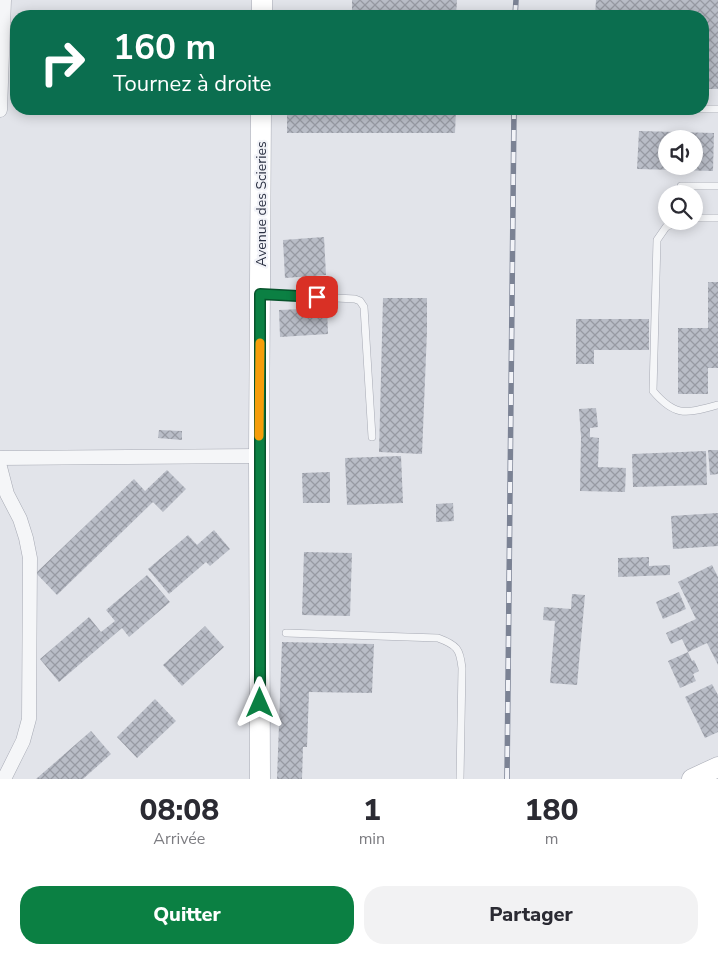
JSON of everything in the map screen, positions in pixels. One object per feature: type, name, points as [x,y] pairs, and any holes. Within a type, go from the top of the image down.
[{"type":"street","points":[[0,110],[1,29],[4,0]]},
{"type":"street","name":"Avenue des Scieries","points":[[260,779],[261,115]]},
{"type":"street","points":[[0,458],[259,456]]},
{"type":"street","points":[[0,467],[7,494],[20,519],[30,558],[29,719],[23,741],[4,779]]},
{"type":"street","points":[[692,779],[718,767]]},
{"type":"lane","points":[[703,186],[718,186]]},
{"type":"lane","points":[[703,218],[718,218]]},
{"type":"lane","points":[[664,230],[657,240],[653,391],[663,402],[677,411],[692,411],[718,405]]},
{"type":"lane","points":[[260,294],[355,298],[360,301],[364,307],[372,437]]},
{"type":"lane","points":[[286,634],[438,638],[451,643],[460,652],[462,668],[460,779]]},
{"type":"building","points":[[352,0],[457,0],[456,10],[352,10]]},
{"type":"building","points":[[596,0],[718,0],[718,89],[709,89],[709,10],[595,10]]},
{"type":"building","points":[[287,115],[456,115],[455,133],[287,133]]},
{"type":"building","points":[[639,131],[658,132],[658,170],[637,169]]},
{"type":"building","points":[[703,133],[714,133],[713,171],[703,171]]},
{"type":"building","points":[[324,237],[326,275],[285,278],[283,240]]},
{"type":"building","points":[[708,282],[718,282],[718,368],[708,368],[708,394],[678,394],[678,328],[708,328]]},
{"type":"building","points":[[383,298],[427,298],[422,454],[379,452]]},
{"type":"building","points":[[327,308],[328,334],[280,337],[279,310]]},
{"type":"building","points":[[576,319],[649,319],[649,350],[594,350],[594,364],[576,364]]},
{"type":"building","points":[[596,408],[598,427],[590,428],[590,437],[599,438],[598,467],[626,468],[625,492],[580,491],[581,437],[579,409]]},
{"type":"building","points":[[159,430],[182,431],[182,440],[158,438]]},
{"type":"building","points":[[708,450],[718,450],[718,474],[710,475]]},
{"type":"building","points":[[706,451],[707,485],[633,487],[632,454]]},
{"type":"building","points":[[401,456],[403,503],[347,505],[345,458]]},
{"type":"building","points":[[167,470],[186,489],[163,512],[153,502],[57,595],[36,573],[134,479],[145,491]]},
{"type":"building","points":[[330,472],[330,503],[303,503],[302,473]]},
{"type":"building","points":[[453,503],[454,521],[436,522],[436,504]]},
{"type":"building","points":[[718,513],[718,546],[673,549],[671,516]]},
{"type":"building","points":[[214,530],[230,549],[210,566],[206,562],[169,594],[148,569],[188,535],[197,545]]},
{"type":"building","points":[[304,552],[352,553],[350,616],[302,615]]},
{"type":"building","points":[[649,557],[649,566],[670,565],[670,575],[618,577],[618,558]]},
{"type":"building","points":[[712,565],[718,577],[718,665],[707,643],[688,652],[682,639],[671,644],[666,633],[696,619],[678,582]]},
{"type":"building","points":[[147,575],[170,602],[129,637],[122,628],[59,682],[40,659],[89,617],[101,632],[115,621],[106,610]]},
{"type":"building","points":[[679,592],[686,609],[663,619],[656,602]]},
{"type":"building","points":[[572,594],[585,595],[577,685],[550,683],[555,621],[543,620],[544,607],[571,609]]},
{"type":"building","points":[[205,626],[224,647],[182,686],[163,665]]},
{"type":"building","points":[[282,642],[374,644],[372,693],[309,692],[307,747],[303,747],[302,779],[277,779]]},
{"type":"building","points":[[688,652],[699,671],[693,674],[696,681],[680,688],[668,661]]},
{"type":"building","points":[[712,684],[718,695],[718,732],[705,738],[685,697]]},
{"type":"building","points":[[155,699],[176,721],[137,758],[117,737]]},
{"type":"building","points":[[91,731],[111,754],[83,779],[36,779]]},
{"type":"railway","points":[[515,10],[516,0]]},
{"type":"railway","points":[[507,779],[514,115]]},
{"type":"slow traffic","points":[[259,436],[260,343]]},
{"type":"route","points":[[260,703],[260,294],[317,297]]}]
